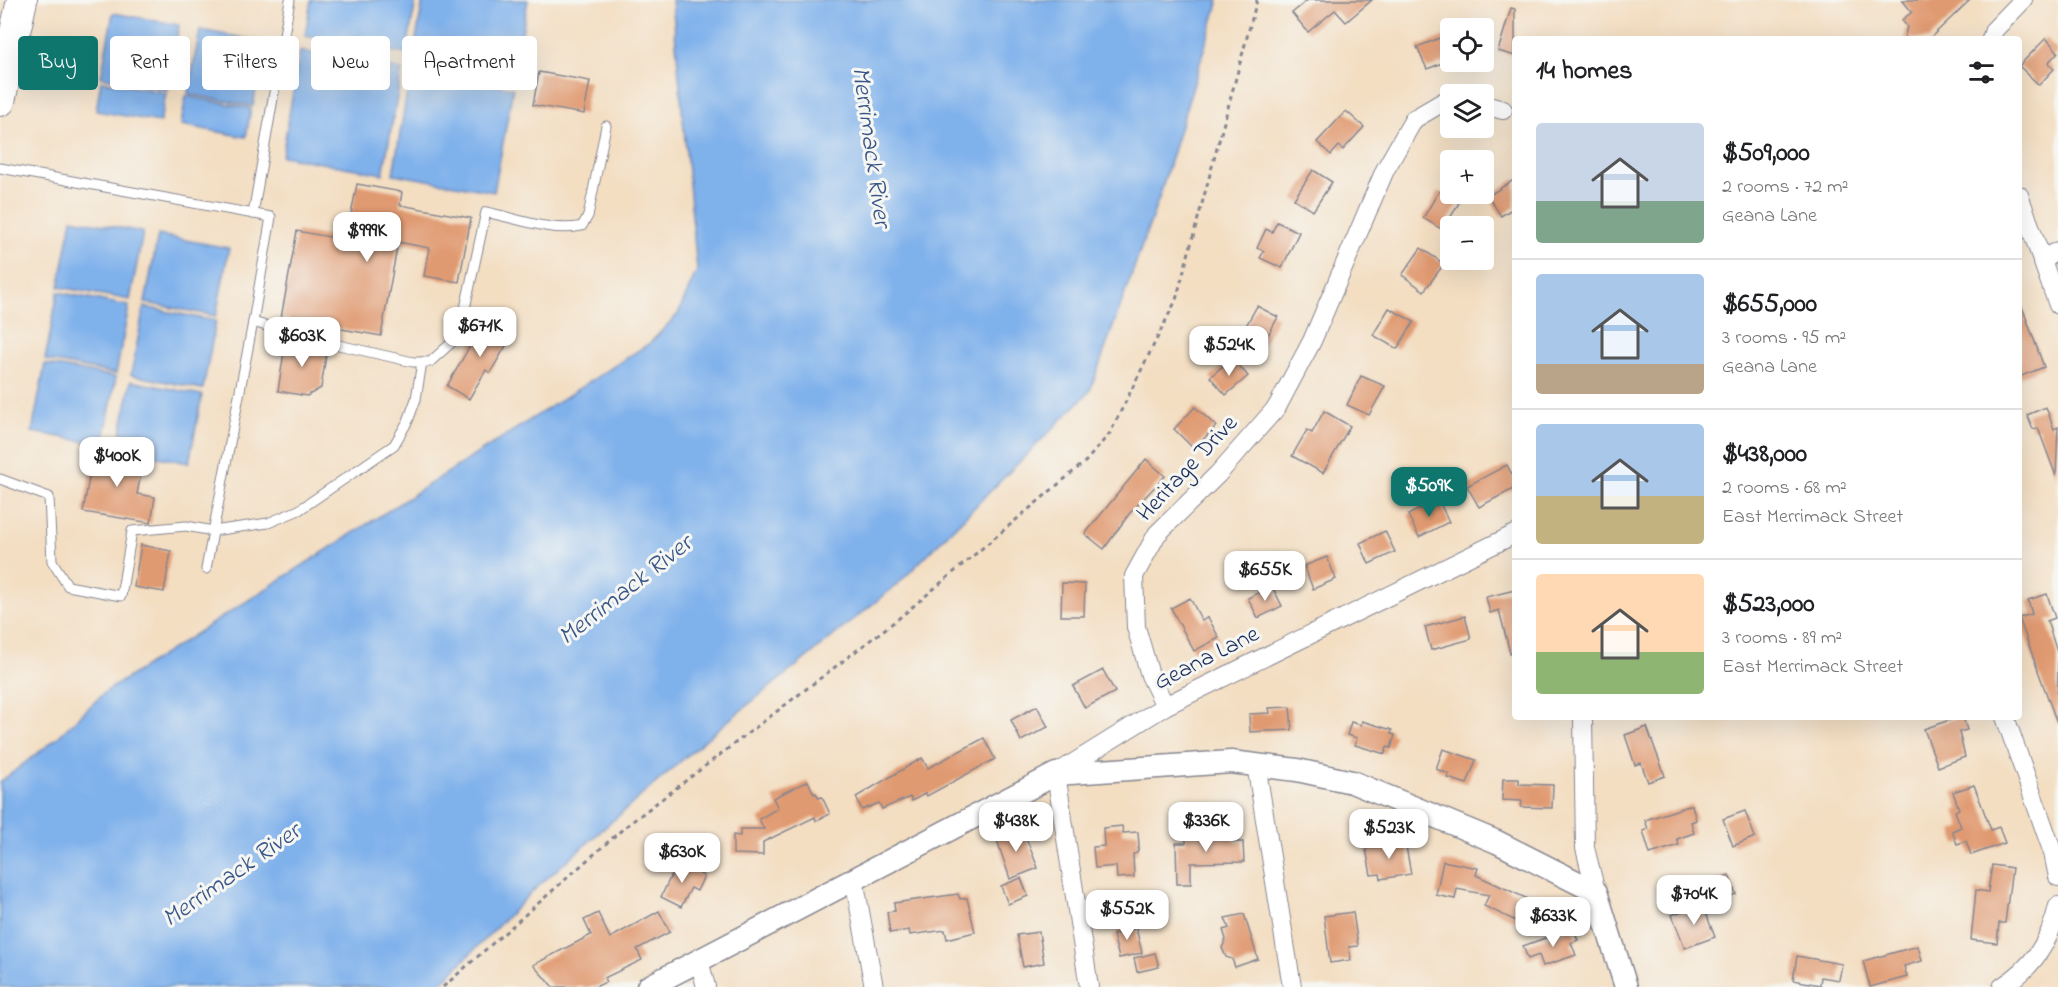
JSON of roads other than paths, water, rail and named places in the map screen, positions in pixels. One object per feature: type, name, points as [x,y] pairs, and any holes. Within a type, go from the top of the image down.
[{"type":"main road","points":[[0,101],[22,0]]},
{"type":"street","points":[[1992,36],[1994,30],[2023,0]]},
{"type":"street","name":"Heritage Drive","points":[[1165,706],[1150,675],[1136,627],[1134,576],[1157,534],[1218,474],[1277,407],[1312,341],[1385,170],[1414,118],[1440,104]]},
{"type":"street","points":[[1494,108],[1503,110]]},
{"type":"street","points":[[2022,201],[2050,255],[2058,305]]},
{"type":"street","name":"Geana Lane","points":[[1056,774],[1165,706],[1512,535]]},
{"type":"street","points":[[1582,720],[1585,848],[1596,892],[1626,987]]},
{"type":"street","points":[[2006,720],[2053,853],[2058,877]]},
{"type":"street","points":[[648,987],[1056,774],[1231,762],[1256,764],[1352,782],[1497,842],[1596,892]]},
{"type":"street","points":[[1256,764],[1292,987]]},
{"type":"street","points":[[1056,774],[1089,987]]},
{"type":"street","points":[[855,879],[874,987]]},
{"type":"street","points":[[2002,987],[2017,978],[2040,952],[2049,937],[2058,906]]},
{"type":"street","points":[[699,960],[706,987]]},
{"type":"lane","points":[[253,214],[290,0]]},
{"type":"lane","points":[[253,322],[299,336],[430,362],[459,336],[486,212],[555,226],[571,228],[582,226],[588,216],[606,126]]},
{"type":"lane","points":[[0,168],[272,217],[206,569]]},
{"type":"lane","points":[[0,479],[49,497],[52,561],[68,586],[121,596],[132,531],[186,526],[213,531],[268,523],[299,510],[394,445],[408,421],[416,399],[422,362]]},
{"type":"water","points":[[311,0],[416,0],[409,36],[402,36],[402,53],[390,51],[390,36],[305,36]]},
{"type":"water","points":[[423,0],[528,0],[521,36],[417,36]]},
{"type":"water","name":"Merrimack River","points":[[672,0],[1219,0],[1159,198],[1090,391],[899,583],[713,733],[537,887],[437,987],[0,987],[0,782],[56,739],[105,692],[650,343],[678,314],[697,270]]},
{"type":"water","points":[[113,13],[179,25],[177,36],[110,36],[110,79],[101,77]]},
{"type":"water","points":[[200,30],[232,36],[202,36],[202,90],[256,90],[253,106],[188,94]]},
{"type":"water","points":[[300,51],[311,53],[311,90],[390,90],[390,68],[402,70],[383,174],[282,156],[293,90],[299,90]]},
{"type":"water","points":[[101,81],[110,83],[110,90],[150,90],[166,93],[160,122],[96,111]]},
{"type":"water","points":[[408,90],[513,90],[494,192],[393,174]]},
{"type":"water","points":[[186,96],[251,108],[246,137],[181,125]]},
{"type":"water","points":[[72,219],[143,232],[130,300],[59,287]]},
{"type":"water","points":[[158,235],[229,248],[216,316],[145,303]]},
{"type":"water","points":[[58,292],[129,306],[116,374],[45,360]]},
{"type":"water","points":[[144,307],[216,321],[203,389],[131,375]]},
{"type":"water","points":[[45,364],[116,377],[103,445],[32,432]]},
{"type":"water","points":[[131,381],[202,395],[189,463],[118,449]]}]
